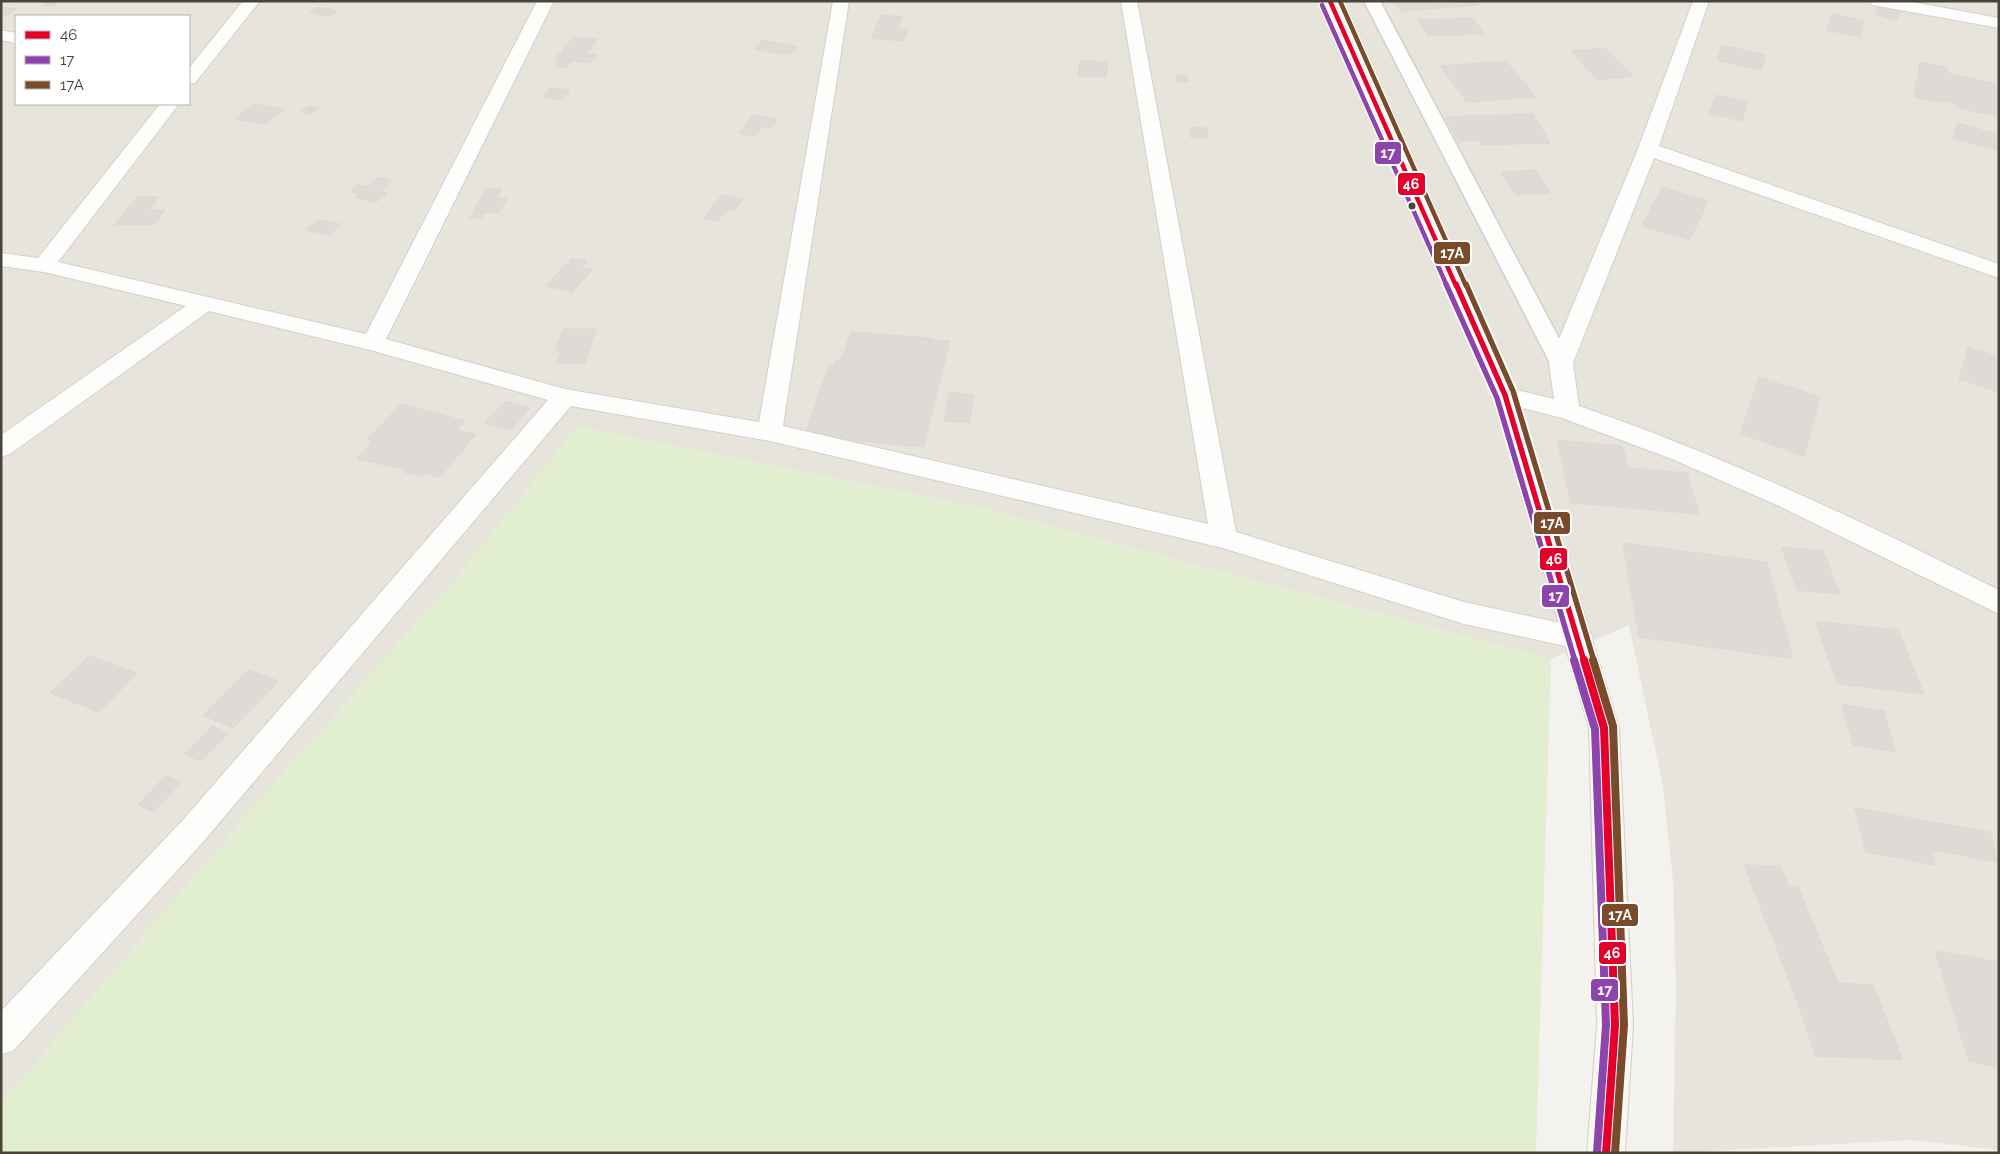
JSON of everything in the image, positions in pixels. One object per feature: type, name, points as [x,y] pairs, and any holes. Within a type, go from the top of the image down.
[{"type":"street","points":[[190,75],[252,1]]},
{"type":"street","points":[[372,344],[546,1]]},
{"type":"street","points":[[770,432],[841,1]]},
{"type":"street","points":[[1129,1],[1224,538]]},
{"type":"street","points":[[1330,1],[1505,395],[1579,638],[1604,728],[1615,1025],[1606,1153]]},
{"type":"street","points":[[1568,411],[1561,363],[1648,149],[1701,1]]},
{"type":"street","points":[[1878,1],[1999,23]]},
{"type":"street","points":[[1,35],[15,38]]},
{"type":"street","points":[[44,265],[169,105]]},
{"type":"street","points":[[1648,149],[1999,271]]},
{"type":"street","points":[[1,259],[44,265],[205,303],[372,344],[565,397],[770,432],[1224,538],[1464,613],[1579,638]]},
{"type":"street","points":[[1,448],[205,303]]},
{"type":"street","points":[[1505,395],[1568,411],[1654,442],[1885,545],[1999,603]]},
{"type":"street","points":[[1,1037],[193,831],[565,397]]},
{"type":"lane","points":[[1372,1],[1561,363]]},
{"type":"shaded area","points":[[1,1],[1999,1],[1999,1150],[1911,1140],[1673,1153],[1676,988],[1673,880],[1663,786],[1629,625],[1551,659],[982,508],[578,426],[458,576],[266,793],[1,1103]]},
{"type":"green space","points":[[578,426],[982,508],[1551,659],[1536,1153],[1,1153],[1,1103],[266,793],[458,576]]},
{"type":"building","points":[[47,1],[60,1],[54,6],[41,6]]},
{"type":"building","points":[[1394,1],[1476,1],[1479,5],[1401,11]]},
{"type":"building","points":[[1,7],[16,9],[5,16],[1,15]]},
{"type":"building","points":[[318,7],[337,11],[329,16],[310,12]]},
{"type":"building","points":[[1879,7],[1901,12],[1896,20],[1874,14]]},
{"type":"building","points":[[1832,14],[1864,21],[1860,37],[1827,30]]},
{"type":"building","points":[[882,15],[903,17],[897,29],[908,30],[903,41],[871,38]]},
{"type":"building","points":[[1473,18],[1484,34],[1428,36],[1418,20]]},
{"type":"building","points":[[573,37],[598,39],[586,54],[561,52]]},
{"type":"building","points":[[762,40],[797,47],[789,55],[754,49]]},
{"type":"building","points":[[1722,45],[1766,55],[1761,70],[1717,60]]},
{"type":"building","points":[[1605,48],[1633,76],[1598,80],[1571,51]]},
{"type":"building","points":[[561,52],[597,55],[591,63],[555,59]]},
{"type":"building","points":[[560,59],[573,60],[567,67],[555,66]]},
{"type":"building","points":[[1080,60],[1108,62],[1106,77],[1078,76]]},
{"type":"building","points":[[1506,61],[1536,97],[1467,102],[1440,66]]},
{"type":"building","points":[[1920,62],[1948,68],[1947,73],[1999,85],[1999,117],[1956,107],[1957,104],[1942,100],[1942,103],[1914,97]]},
{"type":"building","points":[[1176,75],[1187,75],[1189,82],[1177,82]]},
{"type":"building","points":[[550,88],[570,90],[563,100],[543,98]]},
{"type":"building","points":[[1716,95],[1748,102],[1742,121],[1709,113]]},
{"type":"building","points":[[253,104],[284,109],[266,124],[234,119]]},
{"type":"building","points":[[309,106],[319,108],[311,114],[300,112]]},
{"type":"building","points":[[1533,114],[1550,143],[1482,145],[1466,116]]},
{"type":"building","points":[[753,115],[777,119],[770,128],[762,126],[754,136],[739,133]]},
{"type":"building","points":[[1466,116],[1479,140],[1458,141],[1445,117]]},
{"type":"building","points":[[1958,123],[1999,135],[1999,151],[1953,138]]},
{"type":"building","points":[[1190,127],[1207,128],[1209,138],[1191,138]]},
{"type":"building","points":[[1535,170],[1550,193],[1516,195],[1501,172]]},
{"type":"building","points":[[378,177],[393,180],[380,191],[387,193],[376,202],[356,198]]},
{"type":"building","points":[[358,185],[369,187],[361,194],[350,192]]},
{"type":"building","points":[[1662,187],[1708,201],[1690,240],[1642,226]]},
{"type":"building","points":[[486,189],[502,189],[498,198],[507,198],[499,213],[473,212]]},
{"type":"building","points":[[722,195],[743,200],[733,211],[726,210],[718,221],[703,218]]},
{"type":"building","points":[[137,197],[159,197],[149,210],[165,210],[153,225],[114,225]]},
{"type":"building","points":[[473,212],[485,212],[482,218],[470,218]]},
{"type":"building","points":[[318,220],[341,224],[329,235],[305,230]]},
{"type":"building","points":[[572,258],[587,261],[581,267],[592,270],[572,292],[546,286]]},
{"type":"building","points":[[563,329],[596,329],[585,363],[557,363],[561,351],[555,351]]},
{"type":"building","points":[[851,332],[931,338],[928,356],[894,353],[890,364],[906,365],[898,387],[883,402],[858,416],[833,414],[838,395],[830,395],[833,382],[829,382],[836,360],[841,360]]},
{"type":"building","points":[[854,333],[950,341],[923,447],[805,436],[829,365],[842,366]]},
{"type":"building","points":[[1968,347],[1999,357],[1999,392],[1959,379]]},
{"type":"building","points":[[1759,377],[1820,397],[1804,456],[1740,434]]},
{"type":"building","points":[[949,392],[974,395],[970,423],[944,421]]},
{"type":"building","points":[[505,401],[530,408],[511,430],[485,423]]},
{"type":"building","points":[[401,404],[465,421],[433,457],[367,440]]},
{"type":"building","points":[[395,416],[476,434],[440,477],[357,459]]},
{"type":"building","points":[[1557,440],[1622,446],[1629,468],[1687,473],[1699,514],[1571,503]]},
{"type":"building","points":[[421,454],[440,459],[422,477],[404,472]]},
{"type":"building","points":[[1623,543],[1767,562],[1793,659],[1639,637]]},
{"type":"building","points":[[1781,547],[1823,551],[1840,594],[1797,590]]},
{"type":"building","points":[[1815,621],[1898,630],[1924,694],[1838,684]]},
{"type":"building","points":[[89,656],[112,664],[73,702],[50,693]]},
{"type":"building","points":[[112,664],[137,673],[99,712],[73,702]]},
{"type":"building","points":[[249,670],[279,681],[233,728],[203,715]]},
{"type":"building","points":[[1842,704],[1884,711],[1895,752],[1853,745]]},
{"type":"building","points":[[212,726],[228,733],[201,761],[184,754]]},
{"type":"building","points":[[166,775],[181,782],[154,812],[138,805]]},
{"type":"building","points":[[1855,808],[1990,832],[1999,862],[1931,850],[1935,865],[1866,852]]},
{"type":"building","points":[[1744,865],[1780,866],[1789,886],[1798,887],[1838,983],[1789,980]]},
{"type":"building","points":[[1935,951],[1999,962],[1999,1067],[1969,1062]]},
{"type":"building","points":[[1789,980],[1873,985],[1903,1060],[1816,1056]]},
{"type":"transit line","name":"46","points":[[1330,1],[1505,395],[1604,728],[1615,1025],[1606,1153]]},
{"type":"transit line","name":"17А","points":[[1340,1],[1513,391],[1613,726],[1624,1025],[1615,1153]]},
{"type":"transit line","name":"17","points":[[1322,5],[1497,398],[1595,729],[1606,1025],[1597,1152]]}]
